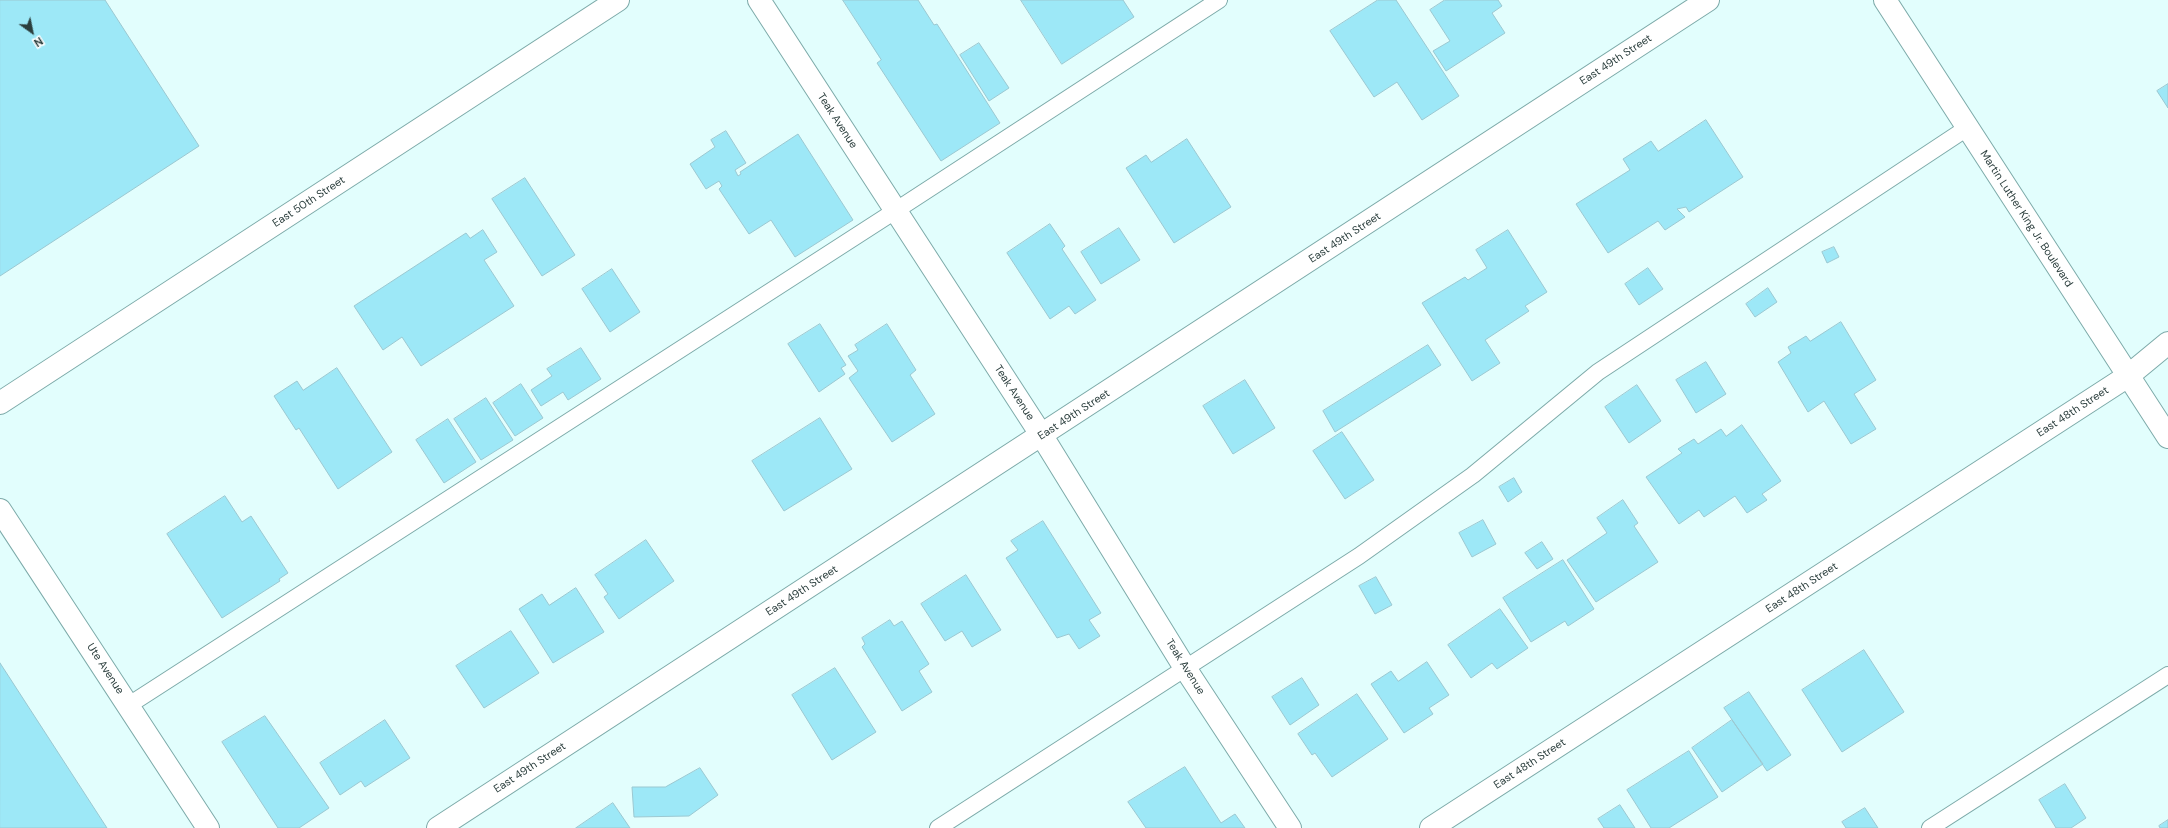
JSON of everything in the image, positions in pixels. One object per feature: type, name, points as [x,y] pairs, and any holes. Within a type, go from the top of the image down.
[{"type":"street","name":"East 50th Street","points":[[0,404],[618,0]]},
{"type":"street","name":"Teak Avenue","points":[[760,0],[895,211],[1042,436],[1186,668],[1290,828]]},
{"type":"street","name":"East 49th Street","points":[[438,828],[1042,436],[1708,0]]},
{"type":"street","name":"Martin Luther King Jr. Boulevard","points":[[1886,0],[1967,128],[2168,437]]},
{"type":"street","name":"East 48th Street","points":[[1431,828],[2128,376],[2168,342]]},
{"type":"street","name":"Ute Avenue","points":[[0,510],[129,705],[208,828]]},
{"type":"lane","points":[[129,705],[895,211],[1219,0]]},
{"type":"lane","points":[[938,828],[1359,556],[1473,475],[1598,372],[1967,128]]},
{"type":"lane","points":[[1930,828],[2168,675]]},
{"type":"building","points":[[0,0],[105,0],[199,146],[0,276]]},
{"type":"building","points":[[843,0],[918,0],[934,25],[937,24],[1000,123],[941,161],[877,63],[881,60]]},
{"type":"building","points":[[1021,0],[1123,0],[1134,17],[1062,64]]},
{"type":"building","points":[[1378,0],[1396,0],[1459,96],[1422,120],[1397,82],[1374,97],[1330,31]]},
{"type":"building","points":[[1445,0],[1498,0],[1502,6],[1492,13],[1505,33],[1446,71],[1433,51],[1450,41],[1430,10]]},
{"type":"building","points":[[979,43],[1009,88],[989,101],[960,55]]},
{"type":"building","points":[[2168,84],[2168,108],[2157,91]]},
{"type":"building","points":[[1706,120],[1743,177],[1689,212],[1686,207],[1677,209],[1685,217],[1665,230],[1658,221],[1608,253],[1576,204],[1630,170],[1623,159],[1651,141],[1658,151]]},
{"type":"building","points":[[726,131],[746,163],[735,170],[738,176],[741,174],[740,172],[798,134],[853,220],[795,257],[771,220],[749,234],[719,189],[722,186],[719,181],[706,189],[690,164],[715,147],[711,140]]},
{"type":"building","points":[[1187,139],[1231,207],[1174,243],[1126,168],[1146,155],[1151,162]]},
{"type":"building","points":[[525,178],[575,255],[542,276],[492,199]]},
{"type":"building","points":[[1050,224],[1065,246],[1062,249],[1096,300],[1075,314],[1069,306],[1050,319],[1007,253]]},
{"type":"building","points":[[1119,228],[1140,260],[1101,284],[1081,252]]},
{"type":"building","points":[[483,230],[497,252],[484,260],[514,306],[421,366],[402,337],[383,350],[354,306],[466,233],[470,238]]},
{"type":"building","points":[[1508,230],[1547,292],[1525,306],[1529,311],[1485,340],[1500,363],[1472,381],[1422,303],[1465,277],[1468,280],[1487,268],[1476,250]]},
{"type":"building","points":[[1834,247],[1839,257],[1827,263],[1822,252]]},
{"type":"building","points":[[1648,268],[1663,289],[1639,305],[1625,284]]},
{"type":"building","points":[[612,269],[640,312],[610,332],[582,289]]},
{"type":"building","points":[[1768,288],[1777,302],[1755,317],[1746,304]]},
{"type":"building","points":[[1841,322],[1876,380],[1854,394],[1876,429],[1851,444],[1824,401],[1808,412],[1778,362],[1791,353],[1788,347],[1806,336],[1810,341]]},
{"type":"building","points":[[820,324],[846,365],[841,368],[845,374],[819,392],[788,344]]},
{"type":"building","points":[[887,324],[916,370],[910,375],[935,414],[892,442],[849,378],[858,371],[848,356],[858,350],[855,345]]},
{"type":"building","points":[[1428,345],[1441,365],[1335,432],[1323,411]]},
{"type":"building","points":[[581,348],[601,379],[568,400],[563,392],[541,406],[531,390],[552,376],[547,369]]},
{"type":"building","points":[[1706,362],[1726,394],[1696,413],[1676,380]]},
{"type":"building","points":[[337,368],[392,452],[338,489],[299,428],[296,430],[274,396],[297,381],[303,390]]},
{"type":"building","points":[[1245,380],[1275,428],[1233,454],[1203,406]]},
{"type":"building","points":[[521,384],[543,418],[515,436],[493,403]]},
{"type":"building","points":[[1637,385],[1661,421],[1629,443],[1605,407]]},
{"type":"building","points":[[486,398],[513,440],[481,460],[454,419]]},
{"type":"building","points":[[820,418],[852,469],[784,511],[752,461]]},
{"type":"building","points":[[448,419],[476,462],[444,483],[416,440]]},
{"type":"building","points":[[1742,425],[1781,481],[1762,494],[1767,500],[1747,513],[1735,496],[1704,517],[1699,510],[1679,524],[1646,477],[1682,453],[1678,449],[1694,439],[1698,444],[1721,429],[1726,436]]},
{"type":"building","points":[[1342,432],[1374,480],[1345,499],[1313,451]]},
{"type":"building","points":[[1514,478],[1522,492],[1508,502],[1499,487]]},
{"type":"building","points":[[225,496],[242,522],[251,516],[288,573],[279,579],[280,581],[222,618],[167,534]]},
{"type":"building","points":[[1623,500],[1638,523],[1634,526],[1658,562],[1596,602],[1567,560],[1607,533],[1597,518]]},
{"type":"building","points":[[1483,520],[1496,544],[1472,557],[1459,533]]},
{"type":"building","points":[[1043,521],[1101,613],[1089,620],[1100,636],[1079,649],[1069,634],[1057,638],[1006,558],[1018,550],[1011,541]]},
{"type":"building","points":[[646,540],[674,581],[619,619],[604,597],[608,594],[595,575]]},
{"type":"building","points":[[1542,542],[1553,559],[1537,569],[1525,553]]},
{"type":"building","points":[[1563,560],[1594,609],[1568,626],[1565,621],[1531,642],[1503,598]]},
{"type":"building","points":[[966,575],[1001,630],[972,647],[962,631],[945,641],[921,604]]},
{"type":"building","points":[[1376,577],[1392,605],[1375,614],[1359,586]]},
{"type":"building","points":[[576,588],[604,632],[553,663],[519,609],[542,594],[549,605]]},
{"type":"building","points":[[1500,609],[1528,648],[1497,669],[1492,663],[1471,678],[1448,645]]},
{"type":"building","points":[[890,620],[894,626],[902,621],[929,664],[919,671],[932,692],[902,711],[862,647],[865,644],[862,638]]},
{"type":"building","points":[[511,631],[539,673],[484,708],[456,666]]},
{"type":"building","points":[[1864,650],[1904,712],[1842,752],[1802,690]]},
{"type":"building","points":[[1427,662],[1449,695],[1429,708],[1433,714],[1404,733],[1371,684],[1391,671],[1398,681]]},
{"type":"building","points":[[0,663],[107,828],[0,828]]},
{"type":"building","points":[[835,668],[876,732],[832,760],[792,695]]},
{"type":"building","points":[[1302,678],[1319,705],[1290,725],[1272,697]]},
{"type":"building","points":[[1749,692],[1791,755],[1767,771],[1724,708]]},
{"type":"building","points":[[1357,694],[1388,739],[1332,777],[1315,753],[1312,755],[1298,734]]},
{"type":"building","points":[[265,716],[329,808],[299,828],[278,828],[222,742]]},
{"type":"building","points":[[385,720],[410,758],[365,787],[361,781],[340,795],[320,763]]},
{"type":"building","points":[[1732,720],[1763,764],[1722,792],[1692,748]]},
{"type":"building","points":[[1689,751],[1718,797],[1669,828],[1651,828],[1627,790]]},
{"type":"building","points":[[1185,767],[1221,823],[1235,814],[1245,828],[1146,828],[1128,802]]},
{"type":"building","points":[[700,768],[718,795],[689,816],[634,817],[632,787],[665,787]]},
{"type":"building","points":[[2065,784],[2086,818],[2071,828],[2056,828],[2039,800]]},
{"type":"building","points":[[613,803],[630,828],[576,828]]},
{"type":"building","points":[[1620,805],[1635,828],[1604,828],[1598,819]]},
{"type":"building","points":[[1865,808],[1878,828],[1846,828],[1842,822]]},
{"type":"building","points":[[2168,820],[2168,828],[2160,828],[2159,826]]}]
